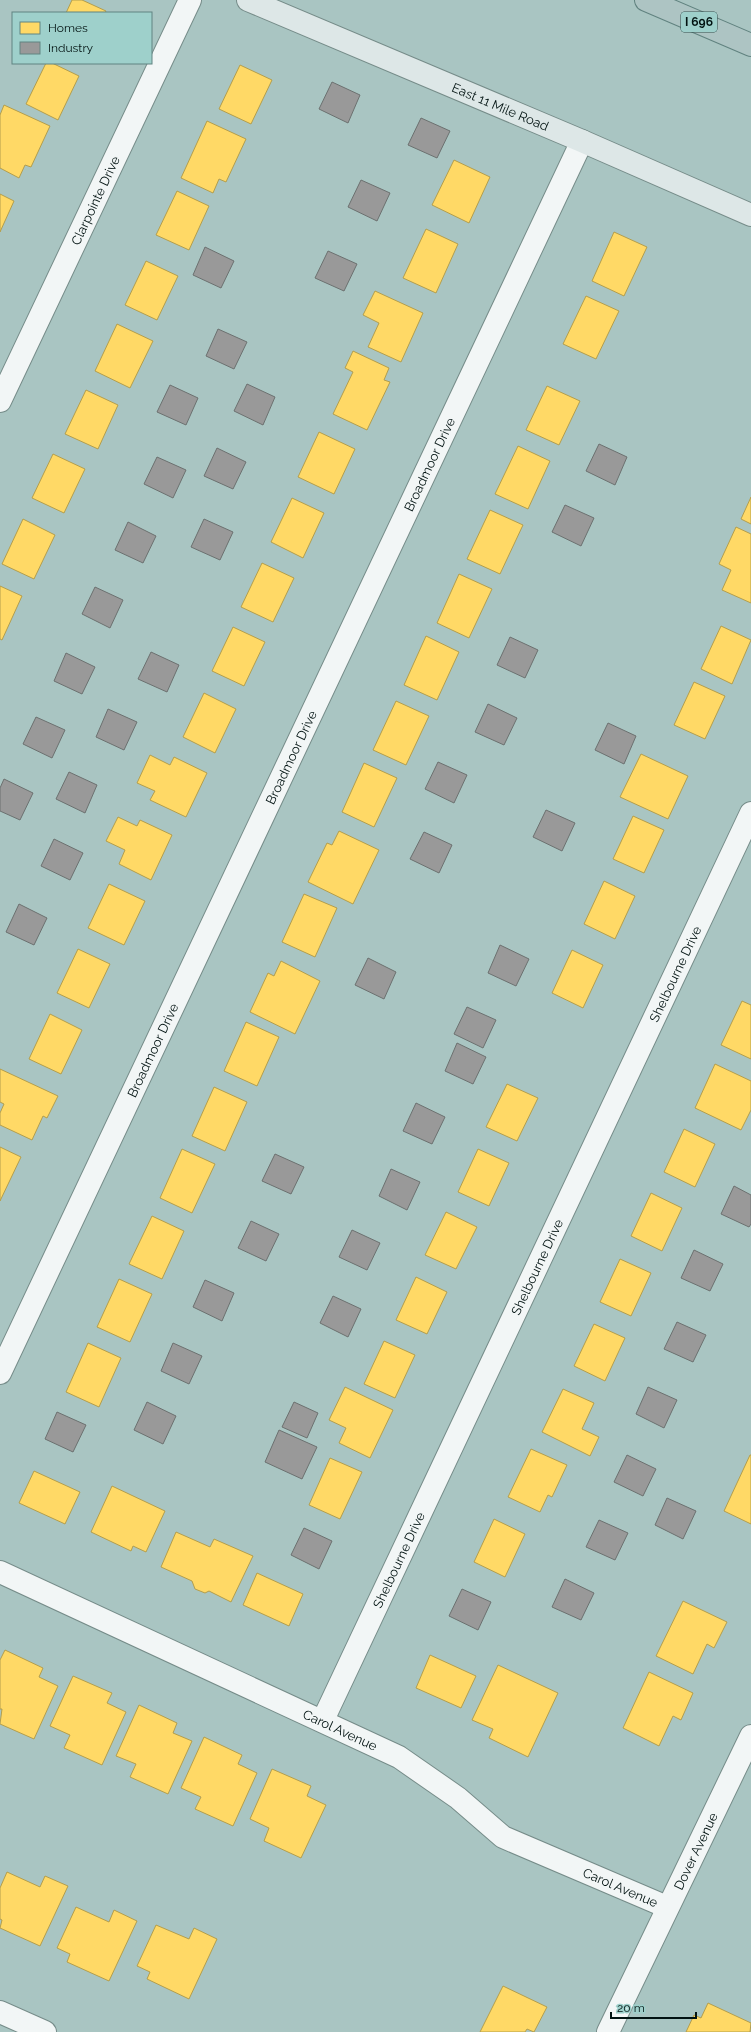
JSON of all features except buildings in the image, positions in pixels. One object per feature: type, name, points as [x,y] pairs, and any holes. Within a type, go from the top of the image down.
[{"type":"highway","name":"I 696","points":[[646,0],[751,45]]},
{"type":"main road","name":"East 11 Mile Road","points":[[248,0],[582,141],[751,215]]},
{"type":"street","name":"Clarpointe Drive","points":[[0,401],[190,0]]},
{"type":"street","name":"Broadmoor Drive","points":[[0,1373],[582,141]]},
{"type":"street","name":"Shelbourne Drive","points":[[323,1720],[751,813]]},
{"type":"street","name":"Carol Avenue","points":[[0,1572],[323,1720],[399,1757],[458,1798],[503,1837],[667,1908]]},
{"type":"street","name":"Dover Avenue","points":[[608,2032],[751,1736]]},
{"type":"street","points":[[0,2012],[45,2032]]}]
